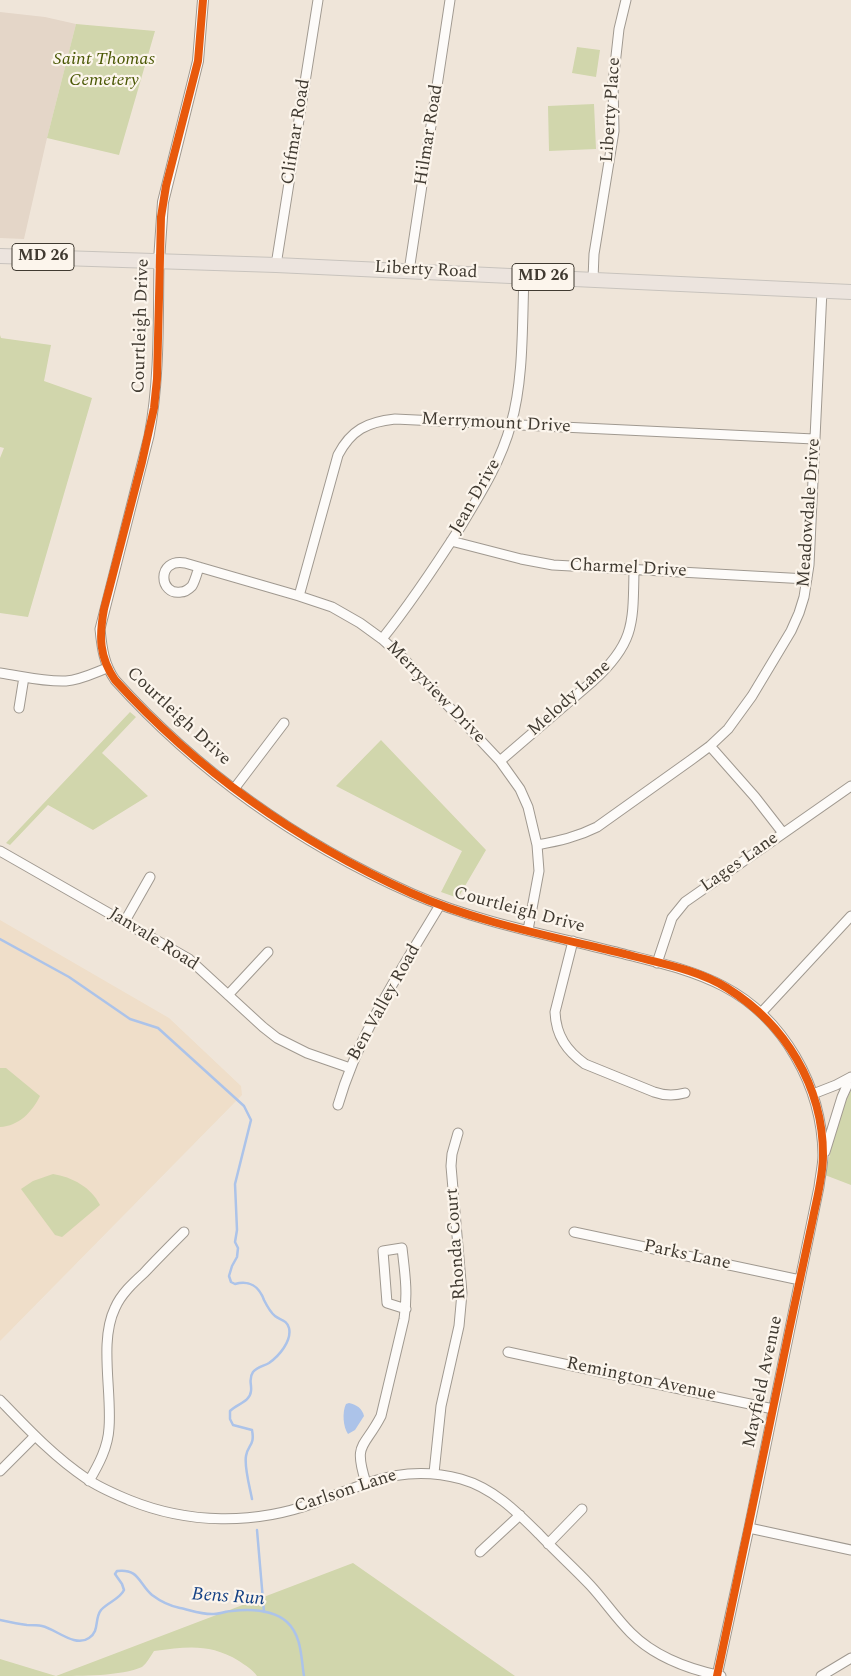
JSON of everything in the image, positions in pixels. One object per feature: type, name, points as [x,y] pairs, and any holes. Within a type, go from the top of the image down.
[{"type":"main road","name":"Liberty Road","points":[[0,256],[276,265],[851,292]]},
{"type":"street","name":"Courtleigh Drive","points":[[203,0],[198,61],[163,202],[159,261],[157,379],[154,408],[100,630],[107,668],[128,694],[185,749],[234,789],[309,840],[363,871],[440,905],[573,942],[657,962],[686,971],[725,987],[761,1013],[790,1048],[807,1078],[813,1094]]},
{"type":"street","name":"Clifmar Road","points":[[276,265],[318,0]]},
{"type":"street","name":"Hilmar Road","points":[[409,271],[450,0]]},
{"type":"street","name":"Liberty Place","points":[[593,279],[594,254],[614,131],[613,83],[626,0]]},
{"type":"street","name":"Jean Drive","points":[[382,639],[413,599],[452,541],[491,476],[512,424],[518,383],[524,276]]},
{"type":"street","name":"Meadowdale Drive","points":[[538,845],[568,840],[597,827],[710,746],[728,729],[742,711],[791,631],[802,605],[807,579],[822,290]]},
{"type":"street","name":"Merrymount Drive","points":[[298,596],[336,460],[344,444],[352,435],[371,423],[395,419],[814,440]]},
{"type":"street","name":"Charmel Drive","points":[[452,541],[535,562],[634,570],[807,579]]},
{"type":"street","name":"Merryview Drive","points":[[199,568],[298,596],[332,608],[360,623],[403,658],[500,761],[520,789],[528,807],[538,845],[539,871],[528,930]]},
{"type":"street","name":"Melody Lane","points":[[500,761],[600,674],[617,656],[626,641],[631,626],[634,570]]},
{"type":"street","points":[[0,673],[67,681],[107,668]]},
{"type":"street","points":[[20,708],[24,676]]},
{"type":"street","points":[[234,789],[284,723]]},
{"type":"street","points":[[710,746],[755,797],[783,833]]},
{"type":"street","name":"Lages Lane","points":[[657,962],[668,927],[678,909],[685,902],[851,786]]},
{"type":"street","name":"Janvale Road","points":[[0,852],[189,959],[263,1027],[278,1038],[307,1053],[350,1068]]},
{"type":"street","points":[[125,922],[150,877]]},
{"type":"street","name":"Ben Valley Road","points":[[338,1105],[350,1068],[372,1021],[440,905]]},
{"type":"street","points":[[761,1013],[851,916]]},
{"type":"street","points":[[573,942],[555,1012],[559,1034],[566,1047],[585,1064],[654,1092],[675,1096],[685,1093]]},
{"type":"street","points":[[228,994],[268,952]]},
{"type":"street","name":"Mayfield Avenue","points":[[823,1157],[820,1126],[813,1094],[851,1077]]},
{"type":"street","name":"Mayfield Avenue","points":[[718,1676],[819,1187],[823,1157],[842,1097],[851,1077]]},
{"type":"street","name":"Rhonda Court","points":[[434,1473],[441,1406],[461,1309],[461,1278],[451,1166],[452,1154],[458,1133]]},
{"type":"street","points":[[89,1481],[101,1460],[110,1429],[107,1336],[115,1306],[125,1292],[184,1232]]},
{"type":"street","name":"Parks Lane","points":[[574,1232],[800,1280]]},
{"type":"street","points":[[366,1483],[360,1465],[360,1450],[381,1416],[406,1309],[407,1291],[402,1248],[383,1251],[387,1303],[406,1309]]},
{"type":"street","name":"Remington Avenue","points":[[508,1352],[773,1409]]},
{"type":"street","name":"Carlson Lane","points":[[0,1400],[34,1436],[89,1481],[114,1494],[142,1505],[194,1518],[223,1519],[271,1515],[295,1509],[366,1483],[397,1474],[434,1473],[461,1479],[482,1487],[502,1499],[520,1515],[589,1584],[632,1634],[648,1647],[665,1658],[685,1667],[718,1676]]},
{"type":"street","points":[[0,1471],[34,1436]]},
{"type":"street","points":[[548,1544],[582,1510]]},
{"type":"street","points":[[480,1552],[520,1515]]},
{"type":"street","points":[[749,1528],[851,1550]]},
{"type":"street","points":[[821,1676],[851,1658]]},
{"type":"shaded area","points":[[0,12],[45,17],[76,24],[24,239],[0,238]]},
{"type":"shaded area","points":[[0,920],[169,1018],[241,1086],[242,1095],[0,1341]]},
{"type":"green space","name":"Saint Thomas Cemetery","points":[[76,24],[155,31],[119,155],[47,138]]},
{"type":"green space","points":[[577,47],[600,50],[596,77],[572,73]]},
{"type":"green space","points":[[594,104],[596,149],[549,151],[548,106]]},
{"type":"green space","points":[[0,335],[1,338],[51,345],[44,381],[92,398],[28,617],[0,613],[0,458],[4,448],[0,447]]},
{"type":"green space","points":[[130,712],[136,717],[102,753],[148,796],[93,830],[48,805],[10,845],[6,843]]},
{"type":"green space","points":[[381,740],[486,850],[458,898],[441,892],[462,851],[336,786]]},
{"type":"green space","points":[[0,1068],[6,1068],[40,1096],[29,1113],[19,1121],[0,1127]]},
{"type":"green space","points":[[851,1090],[851,1185],[825,1175],[839,1121]]},
{"type":"green space","points":[[53,1174],[74,1180],[92,1193],[100,1205],[62,1237],[55,1235],[21,1189],[33,1181]]},
{"type":"green space","points":[[353,1563],[515,1676],[257,1676],[239,1661],[218,1651],[187,1648],[154,1651],[142,1667],[134,1670],[100,1675],[56,1676]]},
{"type":"green space","points":[[0,1659],[56,1676],[0,1676]]},
{"type":"water","points":[[349,1403],[359,1407],[364,1416],[355,1430],[348,1434],[344,1424],[344,1415],[346,1404]]},
{"type":"waterway","points":[[0,939],[69,977],[130,1019],[158,1028],[244,1106],[251,1120],[235,1184],[237,1230],[235,1242],[238,1248],[237,1257],[229,1276],[231,1282],[235,1284],[245,1283],[253,1285],[262,1295],[272,1313],[287,1323],[289,1328],[289,1338],[284,1348],[269,1363],[253,1372],[250,1379],[250,1395],[230,1411],[230,1419],[233,1425],[252,1430],[253,1439],[247,1452],[246,1461],[246,1472],[252,1499]]},
{"type":"waterway","points":[[257,1530],[264,1612]]},
{"type":"waterway","name":"Bens Run","points":[[0,1620],[24,1625],[42,1626],[66,1637],[78,1641],[84,1640],[95,1632],[101,1610],[120,1596],[124,1590],[115,1574],[117,1571],[130,1572],[138,1578],[152,1595],[176,1607],[210,1614],[254,1610],[281,1618],[287,1622],[296,1634],[304,1676]]},
{"type":"cycle path","points":[[203,0],[198,61],[166,186],[161,217],[157,379],[154,408],[104,609],[101,628],[103,655],[115,680],[181,744],[252,801],[329,851],[411,893],[488,921],[664,964],[690,971],[715,981],[748,1003],[766,1020],[783,1038],[797,1059],[808,1081],[816,1105],[821,1129],[822,1171],[717,1676]]}]
